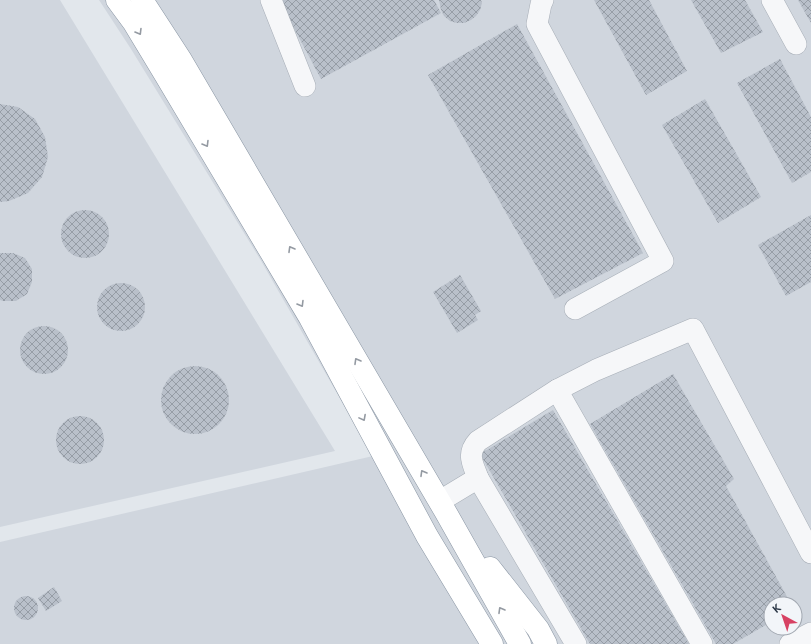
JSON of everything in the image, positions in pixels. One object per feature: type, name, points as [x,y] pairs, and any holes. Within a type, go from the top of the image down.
[{"type":"highway","points":[[117,0],[134,23],[310,318],[427,536],[492,644]]},
{"type":"highway","points":[[142,0],[181,60],[442,506],[520,644]]},
{"type":"highway","points":[[442,506],[538,629],[546,644]]},
{"type":"highway","points":[[427,536],[475,644]]},
{"type":"lane","points":[[271,0],[305,86]]},
{"type":"lane","points":[[544,0],[541,4],[537,24],[663,261],[575,309]]},
{"type":"lane","points":[[772,0],[796,44]]},
{"type":"lane","points":[[576,644],[478,478],[471,457],[473,448],[478,441],[557,390],[596,370],[693,330],[811,553]]},
{"type":"lane","points":[[557,390],[702,644]]},
{"type":"lane","points":[[442,506],[478,478]]},
{"type":"lane","points":[[790,644],[811,633]]},
{"type":"shaded area","points":[[0,0],[60,0],[335,451],[0,527]]},
{"type":"shaded area","points":[[99,0],[811,0],[811,644],[0,644],[0,542],[373,456],[260,259],[131,49]]},
{"type":"building","points":[[279,0],[434,0],[441,13],[321,79]]},
{"type":"building","points":[[439,0],[481,0],[482,3],[480,10],[471,20],[464,23],[457,23],[450,21],[444,16]]},
{"type":"building","points":[[594,0],[649,0],[687,71],[646,95]]},
{"type":"building","points":[[691,0],[745,0],[763,32],[721,53]]},
{"type":"building","points":[[798,0],[811,0],[811,23]]},
{"type":"building","points":[[517,24],[643,253],[555,299],[428,75]]},
{"type":"building","points":[[780,59],[811,117],[811,172],[792,183],[737,83]]},
{"type":"building","points":[[705,99],[761,197],[718,223],[662,125]]},
{"type":"building","points":[[0,104],[18,107],[35,119],[45,137],[48,157],[42,177],[28,193],[9,201],[0,202]]},
{"type":"building","points":[[80,210],[90,210],[99,214],[105,220],[108,225],[108,243],[99,254],[90,258],[80,258],[71,254],[65,248],[61,239],[61,229],[65,220],[71,214]]},
{"type":"building","points":[[811,215],[811,282],[786,296],[758,245]]},
{"type":"building","points":[[0,253],[13,253],[25,258],[32,269],[32,282],[27,294],[16,301],[0,300]]},
{"type":"building","points":[[460,275],[481,311],[475,315],[478,320],[457,333],[433,292]]},
{"type":"building","points":[[116,283],[126,283],[135,287],[141,293],[144,298],[144,316],[135,327],[126,331],[116,331],[107,327],[101,321],[97,312],[97,302],[101,293],[107,287]]},
{"type":"building","points":[[39,326],[49,326],[58,330],[64,336],[68,345],[68,355],[64,364],[58,370],[49,374],[39,374],[30,370],[24,364],[20,355],[20,345],[24,336],[30,330]]},
{"type":"building","points":[[195,366],[208,369],[219,376],[226,387],[229,400],[226,413],[219,424],[208,431],[195,434],[182,431],[171,424],[164,413],[161,400],[164,387],[171,376],[182,369]]},
{"type":"building","points":[[673,374],[734,479],[726,486],[787,596],[763,596],[763,627],[733,644],[716,644],[590,424]]},
{"type":"building","points":[[553,410],[689,644],[590,644],[480,454]]},
{"type":"building","points":[[75,416],[85,416],[94,420],[100,426],[103,431],[103,449],[94,460],[85,464],[75,464],[66,460],[60,454],[56,445],[56,435],[60,426],[66,420]]},
{"type":"building","points":[[54,587],[62,601],[46,611],[38,598]]},
{"type":"building","points":[[26,596],[34,600],[38,608],[34,616],[26,620],[18,616],[14,608],[18,600]]}]
